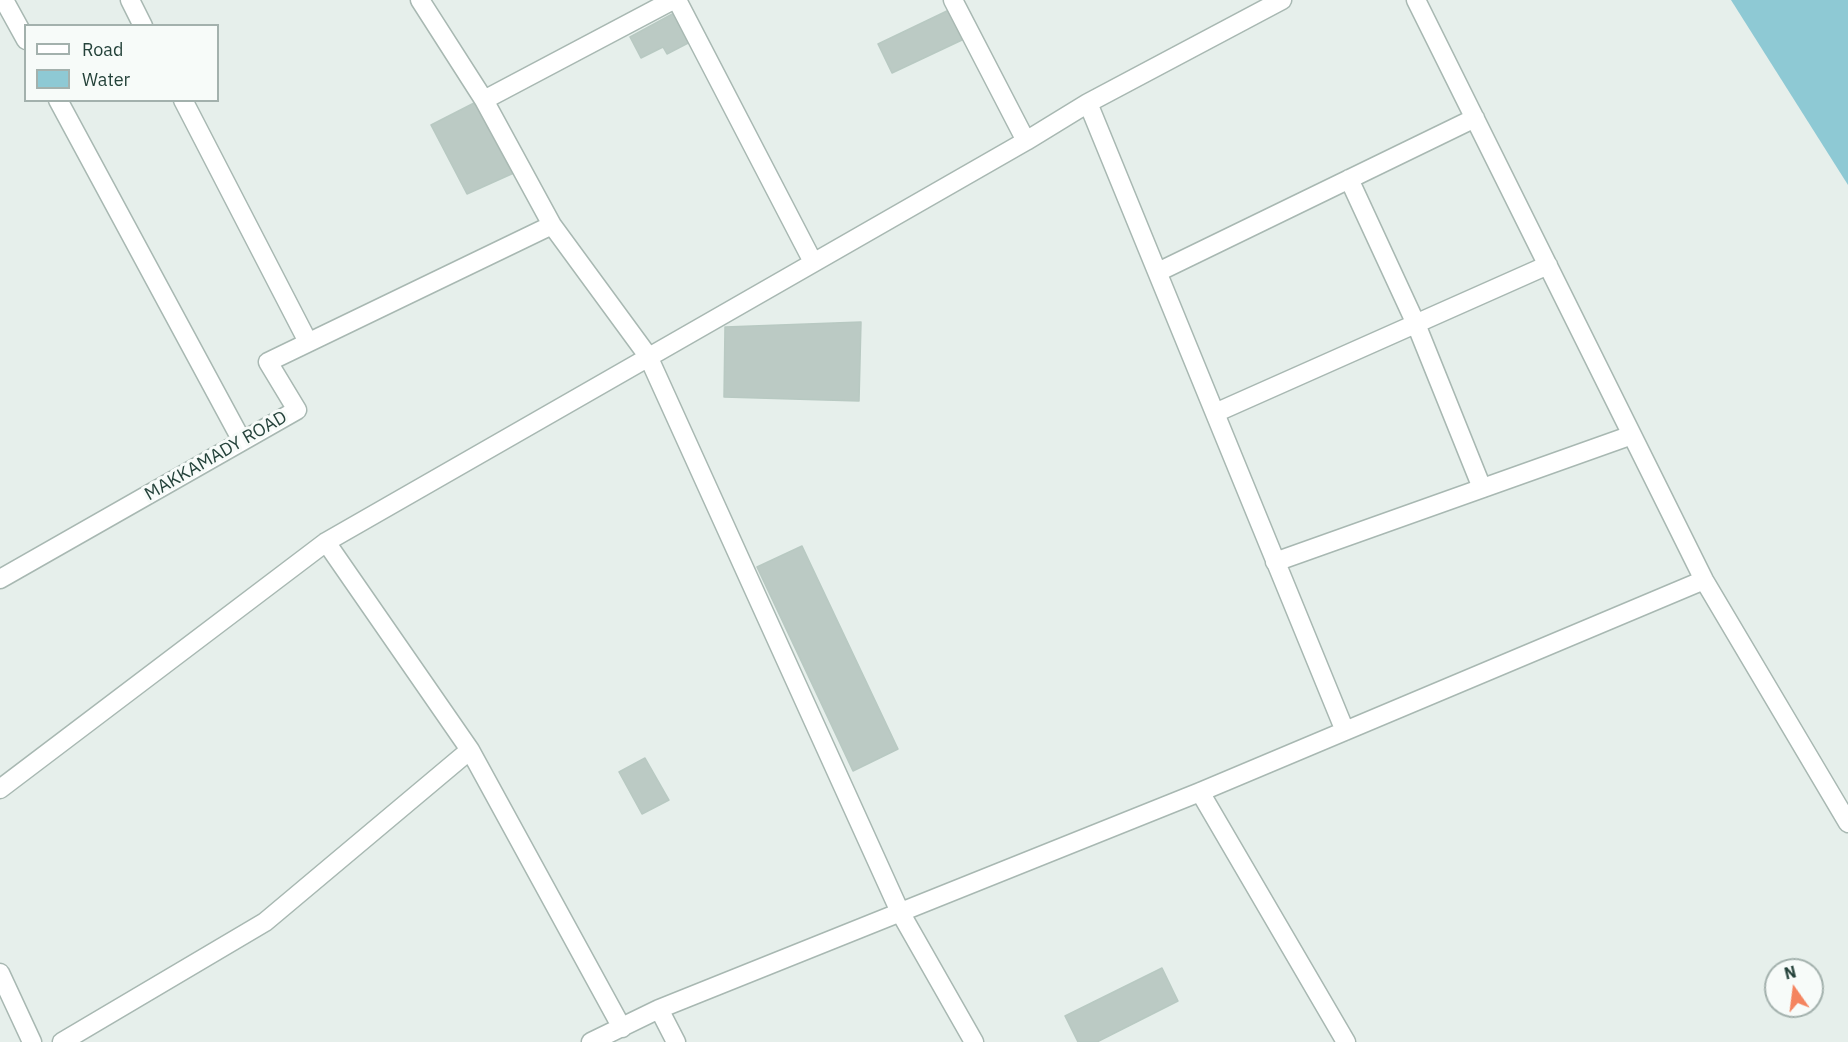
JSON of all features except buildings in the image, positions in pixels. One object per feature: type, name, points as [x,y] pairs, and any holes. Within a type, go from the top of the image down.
[{"type":"street","points":[[130,0],[143,24]]},
{"type":"street","points":[[420,0],[484,100],[552,225],[648,356],[900,912],[974,1042]]},
{"type":"street","points":[[484,100],[675,0],[813,262]]},
{"type":"street","points":[[953,0],[1026,141]]},
{"type":"street","points":[[0,789],[327,542],[1089,103],[1282,0]]},
{"type":"street","points":[[1416,0],[1704,580],[1848,823]]},
{"type":"street","points":[[2,1],[24,37]]},
{"type":"street","points":[[59,102],[242,441]]},
{"type":"street","points":[[184,102],[308,342]]},
{"type":"street","points":[[1089,103],[1345,731]]},
{"type":"street","points":[[1158,272],[1475,118]]},
{"type":"street","points":[[1349,179],[1416,324],[1482,488]]},
{"type":"street","name":"MAKKAMADY ROAD","points":[[0,579],[297,410],[268,362],[552,225]]},
{"type":"street","points":[[1215,413],[1548,265]]},
{"type":"street","points":[[1275,562],[1632,435]]},
{"type":"street","points":[[327,542],[470,750],[622,1028]]},
{"type":"street","points":[[591,1042],[659,1009],[1200,792],[1704,580]]},
{"type":"street","points":[[62,1042],[265,922],[470,750]]},
{"type":"street","points":[[1200,792],[1346,1042]]},
{"type":"street","points":[[0,973],[32,1042]]},
{"type":"street","points":[[659,1009],[676,1042]]},
{"type":"water","points":[[1731,0],[1848,0],[1848,185]]}]
